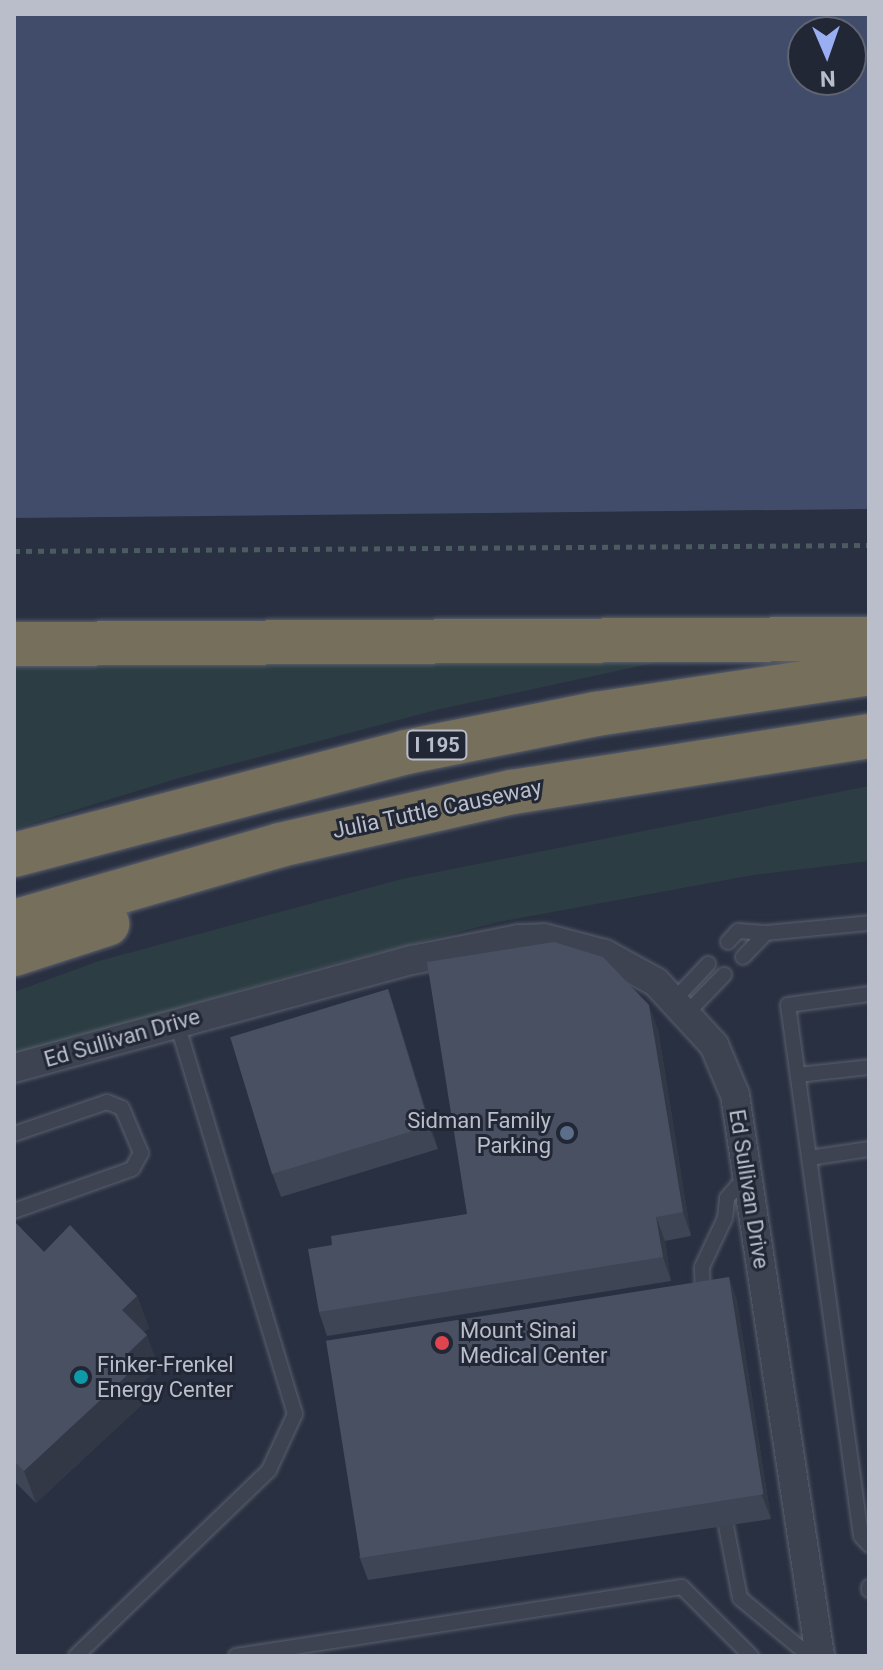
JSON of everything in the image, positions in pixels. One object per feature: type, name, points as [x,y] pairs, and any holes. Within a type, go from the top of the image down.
[{"type":"highway","points":[[14,644],[869,639]]},
{"type":"highway","name":"I 195","points":[[14,855],[406,752],[596,714],[869,673]]},
{"type":"highway","name":"Julia Tuttle Causeway","points":[[14,922],[376,821],[649,766],[869,736]]},
{"type":"highway","points":[[14,954],[253,881],[376,821]]},
{"type":"street","name":"Ed Sullivan Drive","points":[[14,1068],[438,953],[519,939],[544,938],[605,954],[682,1005],[714,1045],[735,1095],[819,1651]]},
{"type":"lane","points":[[728,942],[738,931],[766,933],[869,923]]},
{"type":"lane","points":[[743,957],[766,933]]},
{"type":"lane","points":[[682,1005],[708,964]]},
{"type":"lane","points":[[682,1005],[724,975]]},
{"type":"lane","points":[[869,994],[788,1005],[861,1536],[869,1545]]},
{"type":"lane","points":[[76,1656],[269,1470],[295,1414],[177,1022]]},
{"type":"lane","points":[[798,1075],[869,1067]]},
{"type":"lane","points":[[14,1134],[107,1102],[122,1108],[141,1153],[132,1169],[14,1211]]},
{"type":"lane","points":[[809,1158],[869,1149]]},
{"type":"lane","points":[[688,1309],[687,1289],[702,1267],[725,1218],[727,1198],[747,1175]]},
{"type":"lane","points":[[702,1267],[704,1306]]},
{"type":"lane","points":[[726,1526],[745,1605],[800,1648],[819,1651]]},
{"type":"lane","points":[[236,1656],[682,1587],[751,1656]]},
{"type":"lane","points":[[326,1640],[327,1656]]},
{"type":"path","points":[[14,551],[869,545]]},
{"type":"shaded area","points":[[677,658],[436,710],[179,778],[14,829],[14,659]]},
{"type":"shaded area","points":[[869,786],[869,861],[753,875],[498,922],[306,971],[14,1056],[14,992],[99,961],[402,879]]},
{"type":"water","points":[[14,14],[869,14],[869,509],[14,518]]},
{"type":"building","name":"Sidman Family Parking","points":[[554,942],[603,957],[649,1005],[683,1212],[656,1217],[663,1257],[319,1312],[308,1249],[332,1245],[331,1236],[467,1214],[427,962]]},
{"type":"building","points":[[388,989],[430,1126],[272,1174],[230,1037]]},
{"type":"building","name":"Finker-Frenkel Energy Center","points":[[14,1221],[44,1252],[70,1225],[137,1296],[122,1310],[147,1335],[126,1355],[137,1366],[24,1471],[14,1461]]},
{"type":"building","points":[[729,1277],[763,1494],[360,1558],[326,1341]]},
{"type":"place","name":"Sidman Family Parking","points":[[567,1133]]},
{"type":"place","name":"Mount Sinai Medical Center","points":[[442,1343]]},
{"type":"place","name":"Finker-Frenkel Energy Center","points":[[81,1377]]}]
